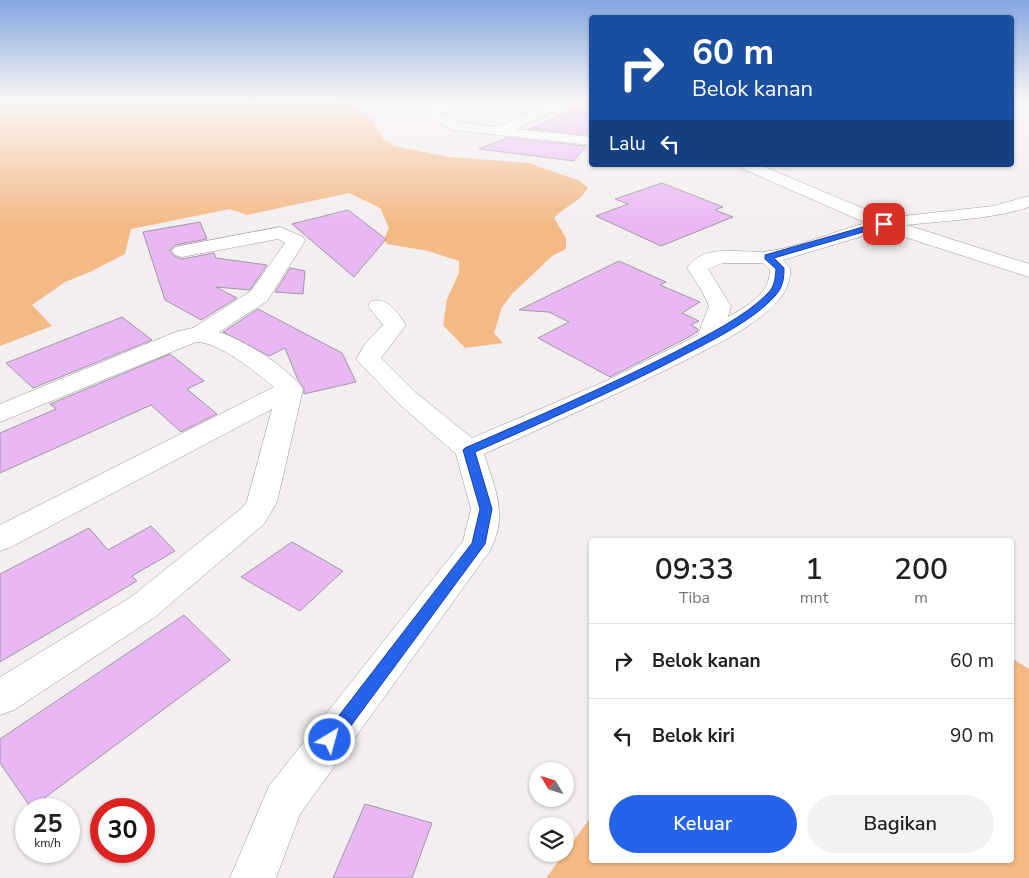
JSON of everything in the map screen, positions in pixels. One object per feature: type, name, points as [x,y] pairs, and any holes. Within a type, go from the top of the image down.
[{"type":"street","points":[[752,167],[884,224],[1029,271]]},
{"type":"street","points":[[708,338],[719,313],[720,306],[713,291],[697,268],[709,258],[723,256],[768,257],[884,224],[991,213],[1029,201]]},
{"type":"street","points":[[182,251],[280,233],[296,241],[259,296],[200,334]]},
{"type":"street","points":[[469,450],[615,386],[708,338],[750,312],[772,295],[779,283],[780,268],[768,257]]},
{"type":"street","points":[[253,878],[284,800],[478,544],[486,509],[469,450],[406,397],[368,359],[372,349],[391,334],[395,325],[379,306]]},
{"type":"street","points":[[0,414],[186,336],[200,334],[214,337],[280,378],[290,389]]},
{"type":"street","points":[[0,539],[290,389]]},
{"type":"street","points":[[0,698],[143,608],[253,516],[262,502],[290,389]]},
{"type":"shaded area","points":[[0,142],[387,142],[393,146],[450,157],[529,163],[580,181],[588,188],[581,197],[554,218],[566,238],[566,249],[552,256],[512,294],[502,307],[494,333],[503,343],[465,348],[443,325],[447,299],[459,273],[459,261],[428,251],[387,244],[384,239],[389,228],[380,208],[349,193],[247,215],[230,209],[131,229],[125,254],[90,272],[65,282],[32,305],[52,326],[0,346]]},
{"type":"shaded area","points":[[1014,660],[1029,669],[1029,878],[546,878],[558,862],[574,862],[574,840],[589,820],[589,863],[1014,863]]},
{"type":"building","points":[[497,142],[546,142],[586,146],[574,161],[479,149]]},
{"type":"building","points":[[662,183],[723,207],[715,210],[733,217],[661,246],[596,216],[628,204],[615,199]]},
{"type":"building","points":[[348,210],[386,239],[354,277],[292,224]]},
{"type":"building","points":[[200,222],[207,239],[175,245],[170,251],[174,256],[182,259],[214,253],[216,258],[267,265],[250,290],[216,287],[237,298],[201,320],[165,300],[143,232]]},
{"type":"building","points":[[619,261],[666,282],[660,285],[700,302],[682,313],[699,321],[691,325],[698,329],[697,332],[610,377],[538,338],[569,322],[549,312],[519,310]]},
{"type":"building","points":[[290,268],[305,271],[303,294],[275,292]]},
{"type":"building","points":[[258,309],[342,353],[356,382],[304,394],[304,388],[298,380],[285,348],[269,356],[223,332]]},
{"type":"building","points":[[122,317],[152,340],[33,388],[6,363]]},
{"type":"building","points":[[170,354],[204,381],[187,389],[217,414],[181,432],[151,405],[0,473],[0,433],[56,409],[50,404]]},
{"type":"building","points":[[151,526],[175,551],[132,576],[137,581],[0,662],[0,574],[89,528],[108,550]]},
{"type":"building","points":[[292,542],[343,571],[300,611],[241,577]]},
{"type":"building","points":[[184,615],[230,660],[44,798],[24,798],[0,763],[0,739]]},
{"type":"building","points":[[365,804],[432,823],[412,878],[333,878]]},
{"type":"route","points":[[330,740],[478,544],[486,509],[469,450],[615,386],[708,338],[750,312],[772,295],[779,283],[780,268],[768,257],[884,224]]}]
